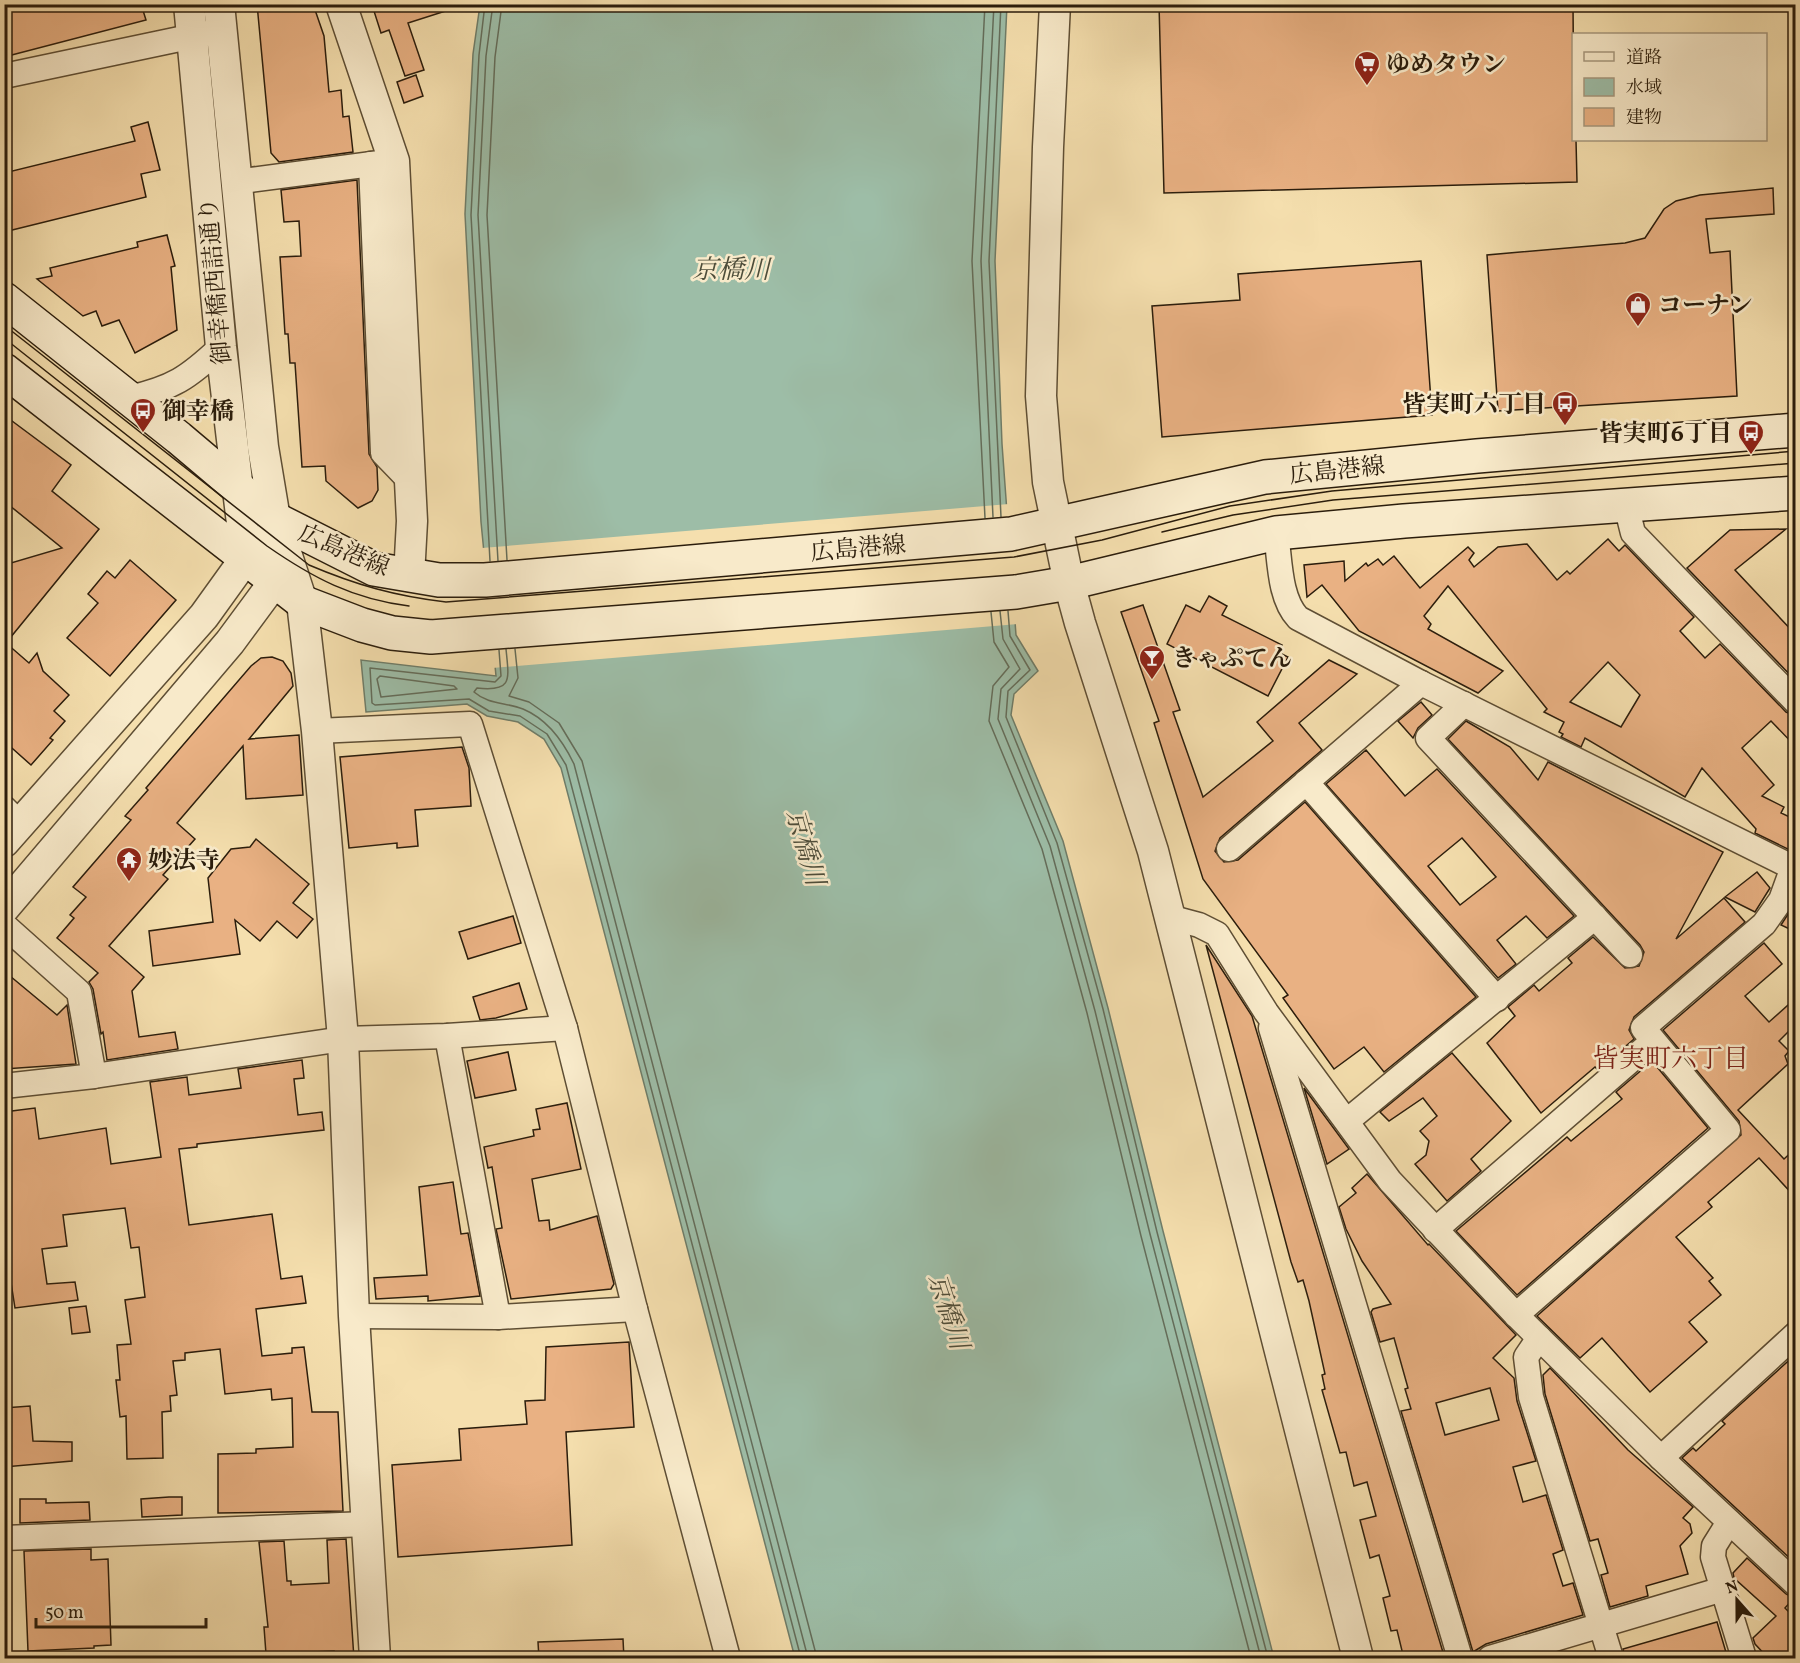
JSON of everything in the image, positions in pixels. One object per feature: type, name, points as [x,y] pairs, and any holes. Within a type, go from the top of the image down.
[{"type":"main road","name":"広島港線","points":[[4,299],[238,486],[275,519],[374,569],[439,580],[485,580],[1011,534],[1057,526],[1265,477],[1477,456],[1796,430]]},
{"type":"main road","points":[[4,370],[302,602],[362,625],[392,633],[431,638],[1016,592],[1069,583],[1276,533],[1796,493]]},
{"type":"street","name":"御幸橋西詰通り","points":[[189,4],[221,347],[246,557]]},
{"type":"street","points":[[341,4],[383,163],[410,481],[412,521],[409,576]]},
{"type":"street","points":[[1055,4],[1041,396],[1048,482],[1069,583],[1153,851],[1358,1659]]},
{"type":"street","name":"御幸橋西詰通り","points":[[220,17],[263,447],[275,519]]},
{"type":"street","points":[[4,76],[192,36],[220,17]]},
{"type":"street","points":[[235,182],[383,163]]},
{"type":"street","points":[[129,398],[164,390],[194,372],[221,347]]},
{"type":"street","points":[[1626,505],[1633,533],[1796,702]]},
{"type":"street","points":[[10,825],[204,616],[275,519]]},
{"type":"street","points":[[4,908],[230,642],[275,581],[275,519]]},
{"type":"street","points":[[275,519],[302,602],[317,731],[343,1039],[354,1316],[375,1659]]},
{"type":"street","points":[[1276,533],[1289,609],[1298,618],[1421,683],[1794,868],[1781,900],[1764,924],[1643,1028],[1728,1130],[1516,1316]]},
{"type":"street","points":[[1229,849],[1421,683]]},
{"type":"street","points":[[1464,704],[1428,738],[1630,955]]},
{"type":"street","points":[[317,731],[470,724],[565,1028],[635,1309],[728,1659]]},
{"type":"street","points":[[1306,782],[1497,999]]},
{"type":"street","points":[[1169,917],[1199,925],[1217,934],[1266,1012],[1390,1181],[1516,1316],[1661,1458],[1796,1584]]},
{"type":"street","points":[[1347,1121],[1595,917]]},
{"type":"street","points":[[4,926],[79,992],[94,1076]]},
{"type":"street","points":[[1266,1012],[1460,1659]]},
{"type":"street","points":[[4,1086],[94,1076],[343,1039],[447,1036],[565,1028]]},
{"type":"street","points":[[447,1036],[498,1317]]},
{"type":"street","points":[[1435,1230],[1653,1041]]},
{"type":"street","points":[[354,1316],[498,1317],[635,1309]]},
{"type":"street","points":[[1661,1458],[1796,1334]]},
{"type":"street","points":[[1539,1338],[1526,1357],[1531,1397],[1611,1659]]},
{"type":"street","points":[[1729,1522],[1714,1546],[1713,1557],[1744,1659]]},
{"type":"street","points":[[4,1538],[367,1524]]},
{"type":"street","points":[[1490,1659],[1723,1589]]},
{"type":"water","name":"京橋川","points":[[480,5],[1007,5],[995,261],[1002,444],[1016,635],[1038,671],[1014,694],[1011,715],[1063,841],[1108,1008],[1163,1231],[1274,1658],[795,1658],[561,768],[544,739],[518,722],[487,716],[467,704],[366,712],[361,660],[496,676],[481,522],[465,214],[473,54]]},
{"type":"pier","points":[[1009,504],[1018,624],[492,668],[482,548]]},
{"type":"building","points":[[4,4],[141,4],[146,20],[4,57]]},
{"type":"building","points":[[257,4],[313,4],[324,36],[329,92],[341,90],[343,117],[349,116],[353,152],[279,162],[271,153]]},
{"type":"building","points":[[383,4],[454,4],[455,8],[408,23],[424,70],[405,76],[389,30],[381,33],[373,8]]},
{"type":"building","name":"ゆめタウン","points":[[1159,4],[1573,4],[1572,141],[1576,141],[1577,182],[1164,193]]},
{"type":"building","points":[[416,75],[423,96],[404,103],[397,82]]},
{"type":"building","points":[[148,122],[160,170],[141,174],[146,197],[4,232],[4,173],[135,141],[131,127]]},
{"type":"building","points":[[357,180],[369,454],[377,467],[378,490],[372,501],[358,508],[326,481],[325,466],[302,467],[295,363],[290,363],[288,334],[285,334],[280,257],[301,256],[299,221],[284,222],[281,190]]},
{"type":"building","points":[[1773,188],[1774,214],[1706,219],[1710,253],[1730,251],[1737,396],[1498,411],[1487,255],[1625,243],[1645,238],[1664,209],[1676,201],[1700,195]]},
{"type":"building","points":[[167,235],[175,266],[171,267],[177,330],[135,353],[119,320],[102,326],[96,311],[83,316],[37,279],[52,276],[50,268],[138,247],[137,242]]},
{"type":"building","points":[[1421,261],[1432,415],[1162,437],[1152,306],[1240,300],[1238,274]]},
{"type":"building","points":[[4,415],[71,465],[52,491],[99,529],[6,643],[29,663],[37,653],[43,671],[69,695],[54,711],[65,721],[50,738],[53,740],[31,765],[4,741],[4,565],[62,548],[4,501]]},
{"type":"building","points":[[1786,529],[1735,570],[1796,635],[1796,681],[1687,568],[1730,530]]},
{"type":"building","points":[[1608,539],[1619,551],[1625,545],[1694,617],[1680,631],[1705,658],[1720,644],[1786,712],[1796,716],[1796,747],[1771,721],[1742,748],[1774,785],[1762,796],[1784,807],[1781,813],[1796,820],[1796,853],[1755,833],[1756,829],[1702,768],[1685,797],[1585,738],[1581,747],[1561,737],[1563,734],[1559,732],[1564,722],[1544,712],[1547,709],[1448,586],[1424,616],[1431,624],[1428,629],[1503,671],[1478,693],[1359,631],[1322,585],[1307,597],[1304,565],[1344,561],[1345,581],[1366,563],[1368,566],[1378,559],[1383,565],[1394,556],[1420,588],[1468,547],[1474,553],[1469,560],[1474,567],[1498,547],[1527,544],[1557,580],[1567,571],[1570,574]],"holes":[[[1608,662],[1640,695],[1621,727],[1570,702]]]},
{"type":"building","points":[[130,560],[176,600],[110,676],[67,638],[98,603],[88,594],[107,571],[115,578]]},
{"type":"building","points":[[1209,596],[1227,606],[1222,615],[1282,645],[1278,652],[1288,657],[1268,696],[1167,644],[1186,605],[1200,612]]},
{"type":"building","points":[[1143,605],[1180,710],[1173,712],[1203,797],[1273,741],[1257,722],[1329,660],[1357,674],[1299,723],[1322,750],[1220,838],[1215,851],[1224,862],[1238,860],[1305,802],[1476,997],[1384,1072],[1364,1047],[1334,1069],[1283,998],[1288,995],[1203,879],[1154,723],[1159,721],[1121,612]]},
{"type":"building","points":[[272,657],[283,661],[291,673],[293,686],[249,739],[299,735],[303,795],[246,799],[243,746],[177,823],[195,839],[163,875],[168,879],[109,946],[144,977],[132,991],[139,1037],[175,1032],[178,1049],[107,1060],[103,1032],[101,1034],[93,989],[89,982],[98,973],[57,938],[74,918],[70,915],[86,897],[73,887],[131,820],[125,816],[148,790],[146,788],[251,666],[261,658]]},
{"type":"building","points":[[1421,702],[1432,715],[1418,728],[1413,738],[1398,721]]},
{"type":"building","points":[[1466,721],[1510,747],[1538,780],[1548,762],[1723,852],[1676,939],[1724,898],[1745,922],[1634,1017],[1629,1030],[1634,1039],[1598,1070],[1595,1067],[1541,1113],[1487,1043],[1515,1016],[1508,1007],[1534,985],[1539,991],[1572,963],[1568,958],[1593,937],[1625,968],[1639,966],[1644,952],[1448,739]]},
{"type":"building","points":[[462,747],[469,768],[471,806],[415,810],[418,846],[397,848],[397,843],[349,848],[340,757]]},
{"type":"building","points":[[1366,750],[1405,796],[1437,769],[1574,916],[1547,938],[1526,916],[1497,940],[1516,964],[1498,978],[1326,784]],"holes":[[[1462,838],[1496,877],[1460,905],[1428,866]]]},
{"type":"building","points":[[256,839],[309,884],[293,903],[313,919],[297,938],[277,921],[260,941],[235,920],[240,954],[153,966],[149,931],[213,922],[208,878],[231,849],[250,847]]},
{"type":"building","points":[[1757,872],[1770,888],[1755,912],[1725,897]]},
{"type":"building","points":[[1790,911],[1796,917],[1796,932],[1781,925]]},
{"type":"building","points":[[513,916],[521,943],[468,959],[459,932]]},
{"type":"building","points":[[1764,943],[1782,964],[1745,996],[1769,1022],[1796,998],[1796,1024],[1779,1041],[1789,1051],[1785,1056],[1788,1064],[1738,1110],[1784,1159],[1796,1148],[1796,1198],[1759,1158],[1708,1202],[1712,1207],[1676,1237],[1713,1278],[1709,1281],[1721,1295],[1689,1322],[1707,1342],[1650,1392],[1602,1338],[1580,1358],[1537,1316],[1741,1135],[1739,1121],[1663,1030]]},
{"type":"building","points":[[1206,945],[1252,1016],[1445,1659],[1404,1659],[1397,1630],[1391,1631],[1383,1598],[1390,1596],[1379,1555],[1370,1558],[1360,1520],[1376,1516],[1367,1482],[1354,1486],[1346,1452],[1340,1453],[1322,1390],[1325,1389],[1322,1375],[1325,1374],[1309,1301],[1303,1280],[1298,1282],[1291,1262]]},
{"type":"building","points":[[4,971],[57,1015],[67,1005],[76,1064],[4,1069]]},
{"type":"building","points":[[519,983],[527,1009],[480,1020],[473,997]]},
{"type":"building","points":[[508,1052],[516,1090],[475,1098],[467,1061]]},
{"type":"building","points":[[1452,1053],[1511,1121],[1471,1159],[1481,1171],[1447,1201],[1415,1164],[1426,1155],[1429,1141],[1420,1131],[1437,1116],[1423,1098],[1389,1121],[1380,1112]]},
{"type":"building","points":[[302,1060],[304,1078],[294,1079],[298,1115],[322,1112],[324,1130],[197,1144],[197,1147],[179,1149],[189,1225],[272,1214],[281,1279],[302,1276],[306,1303],[256,1309],[262,1356],[292,1353],[292,1348],[304,1347],[312,1412],[338,1412],[343,1511],[218,1513],[218,1454],[256,1453],[256,1449],[293,1447],[292,1398],[272,1400],[271,1389],[225,1394],[220,1349],[185,1353],[185,1360],[173,1361],[177,1395],[170,1396],[171,1411],[162,1412],[163,1458],[127,1459],[126,1416],[120,1417],[116,1380],[120,1380],[117,1345],[131,1344],[125,1300],[145,1297],[139,1247],[131,1248],[125,1208],[63,1215],[67,1246],[42,1249],[47,1284],[75,1282],[78,1300],[15,1308],[4,1238],[4,1112],[35,1108],[39,1139],[106,1128],[111,1164],[161,1157],[150,1082],[187,1077],[189,1095],[241,1088],[238,1069]]},
{"type":"building","points":[[1652,1061],[1708,1128],[1517,1295],[1456,1231],[1567,1137],[1571,1141],[1622,1099],[1616,1092]]},
{"type":"building","points":[[1304,1088],[1349,1149],[1327,1164]]},
{"type":"building","points":[[567,1103],[581,1169],[532,1179],[539,1221],[549,1220],[550,1230],[597,1216],[614,1284],[611,1289],[511,1299],[496,1229],[502,1228],[492,1167],[488,1168],[484,1147],[534,1136],[533,1130],[540,1129],[536,1109]]},
{"type":"building","points":[[1367,1174],[1428,1245],[1516,1335],[1493,1358],[1514,1378],[1517,1401],[1536,1461],[1513,1467],[1523,1502],[1546,1495],[1563,1550],[1553,1554],[1563,1586],[1573,1583],[1583,1615],[1486,1644],[1473,1652],[1401,1411],[1411,1409],[1405,1389],[1408,1388],[1394,1338],[1380,1342],[1371,1312],[1373,1309],[1391,1304],[1362,1261],[1346,1229],[1339,1207],[1356,1193],[1352,1188]],"holes":[[[1490,1388],[1499,1420],[1445,1435],[1436,1403]]]},
{"type":"building","points":[[453,1182],[461,1234],[468,1233],[480,1296],[428,1301],[428,1296],[376,1299],[374,1278],[427,1275],[419,1187]]},
{"type":"building","points":[[86,1306],[90,1332],[72,1334],[69,1308]]},
{"type":"building","points":[[629,1342],[634,1427],[566,1432],[572,1545],[398,1557],[392,1465],[461,1460],[459,1429],[527,1424],[525,1401],[545,1400],[546,1347]]},
{"type":"building","points":[[1796,1354],[1796,1564],[1682,1458],[1693,1448],[1696,1451],[1725,1424],[1722,1421]]},
{"type":"building","points":[[1550,1368],[1628,1450],[1693,1507],[1683,1518],[1690,1524],[1692,1533],[1680,1546],[1688,1574],[1646,1586],[1648,1596],[1610,1607],[1601,1575],[1608,1573],[1598,1539],[1590,1541],[1545,1394],[1543,1375]]},
{"type":"building","points":[[30,1406],[33,1441],[72,1442],[72,1461],[4,1467],[4,1408]]},
{"type":"building","points":[[182,1497],[182,1515],[142,1517],[141,1499]]},
{"type":"building","points":[[20,1499],[46,1499],[46,1503],[89,1502],[90,1520],[20,1523]]},
{"type":"building","points":[[346,1539],[354,1659],[334,1659],[334,1651],[266,1654],[264,1627],[268,1627],[259,1542],[284,1541],[287,1581],[291,1581],[291,1585],[329,1583],[327,1540]]},
{"type":"building","points":[[91,1549],[91,1560],[108,1559],[111,1645],[28,1651],[24,1551]]},
{"type":"building","points":[[1747,1558],[1786,1594],[1794,1598],[1785,1608],[1796,1619],[1796,1659],[1769,1659],[1755,1644],[1753,1638],[1776,1616],[1734,1578],[1733,1573]]},
{"type":"building","points":[[1717,1622],[1728,1659],[1625,1659],[1623,1649]]},
{"type":"building","points":[[623,1639],[624,1659],[539,1659],[538,1642]]},
{"type":"tram line","points":[[4,325],[309,565],[376,589],[446,602],[1014,557],[1102,540],[1230,506],[1332,491],[1796,451]]},
{"type":"tram line","points":[[4,338],[267,546],[301,568],[334,585],[370,598],[409,606]]},
{"type":"tram line","points":[[1162,532],[1233,515],[1333,500],[1796,463]]},
{"type":"place","name":"ゆめタウン","points":[[1367,87]]},
{"type":"place","name":"コーナン","points":[[1638,328]]},
{"type":"place","name":"皆実町六丁目","points":[[1565,427]]},
{"type":"place","name":"御幸橋","points":[[143,434]]},
{"type":"place","name":"皆実町6丁目","points":[[1751,456]]},
{"type":"place","name":"きゃぷてん","points":[[1152,681]]},
{"type":"place","name":"妙法寺","points":[[129,883]]},
{"type":"district","name":"皆実町六丁目","points":[[1671,1058]]}]
